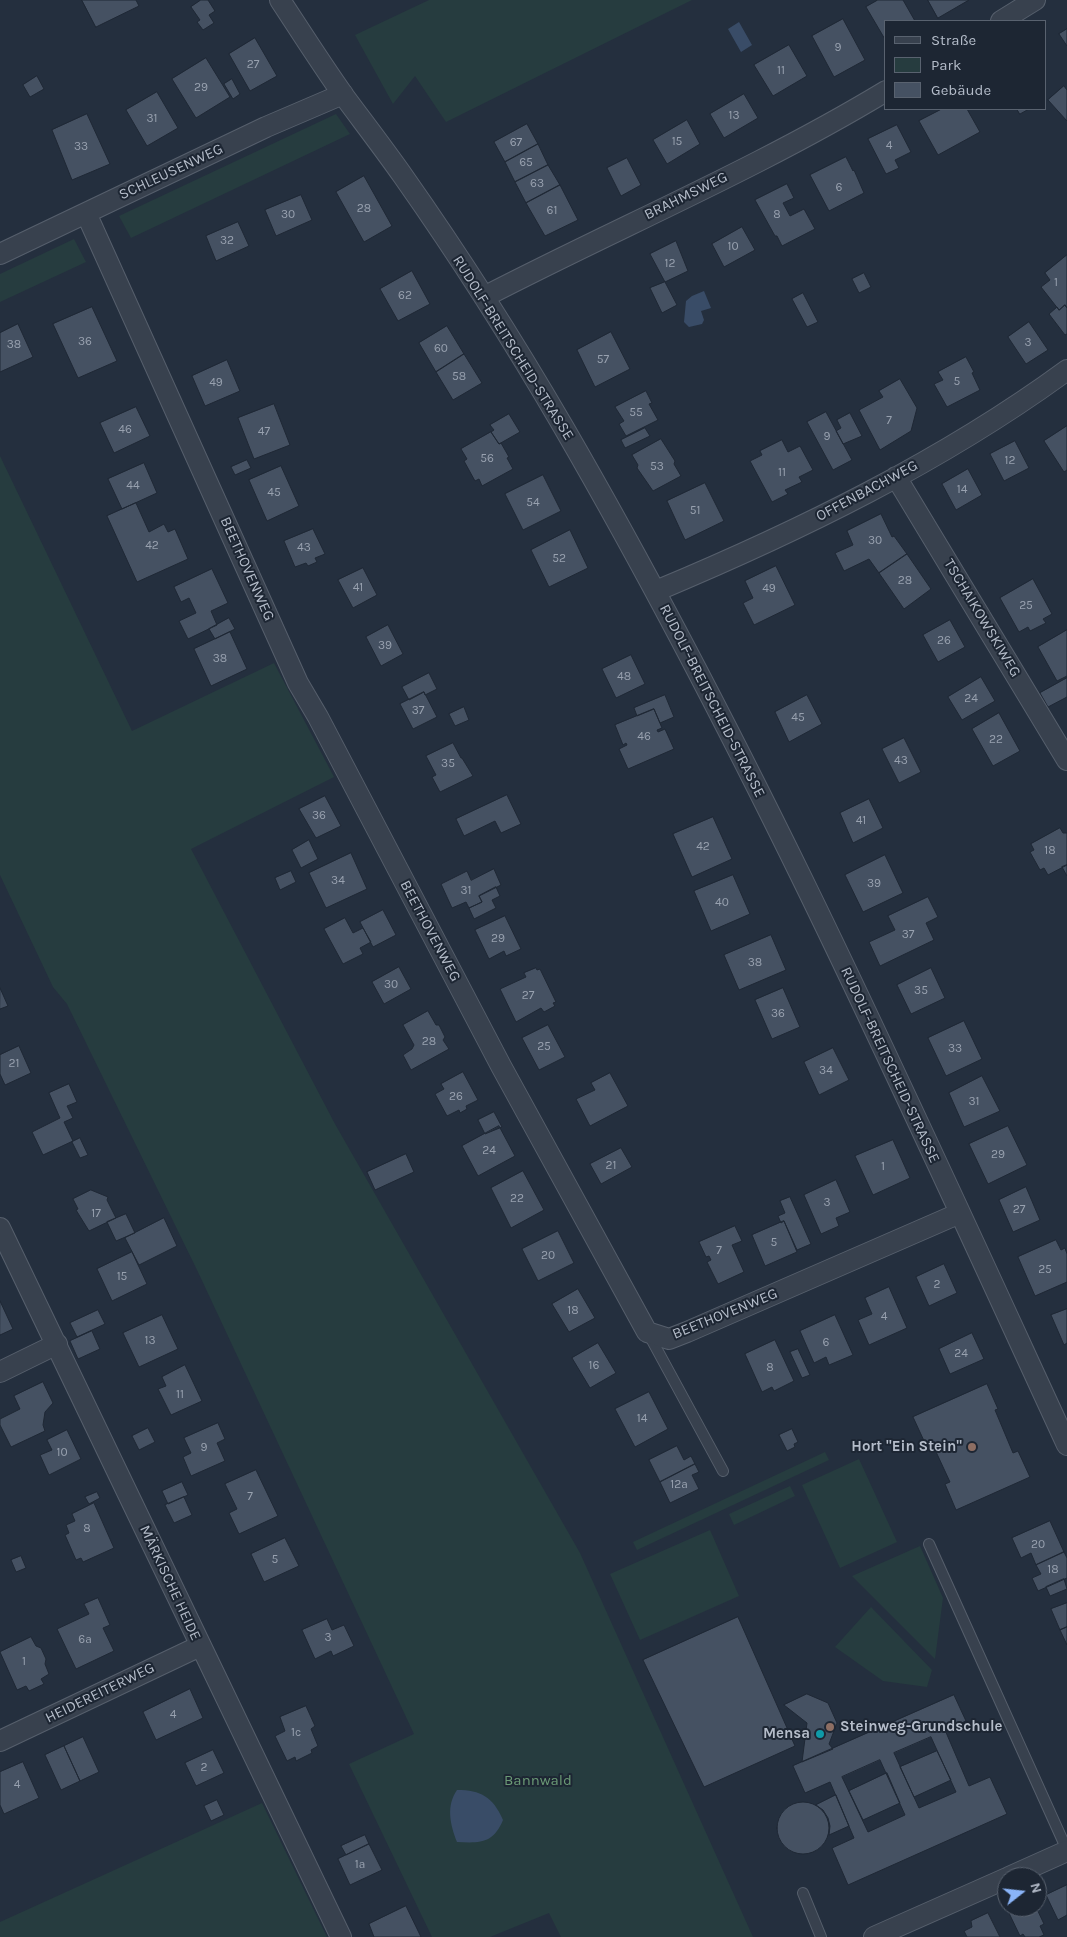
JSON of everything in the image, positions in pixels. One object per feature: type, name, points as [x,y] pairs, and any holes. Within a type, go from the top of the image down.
[{"type":"street","name":"RUDOLF-BREITSCHEID-STRASSE","points":[[280,0],[343,94],[404,177],[484,297],[563,426],[656,591],[740,752],[960,1213],[1067,1445]]},
{"type":"street","points":[[1003,20],[1036,0]]},
{"type":"street","name":"BRAHMSWEG","points":[[484,297],[841,118],[884,92]]},
{"type":"street","name":"SCHLEUSENWEG","points":[[0,254],[266,127],[343,94]]},
{"type":"street","name":"BEETHOVENWEG","points":[[86,213],[298,683],[318,717],[501,1066],[647,1332],[669,1339],[960,1213]]},
{"type":"street","name":"OFFENBACHWEG","points":[[656,591],[750,551],[896,477],[1001,416],[1067,370]]},
{"type":"street","name":"TSCHAIKOWSKIWEG","points":[[896,477],[1067,760]]},
{"type":"street","name":"MÄRKISCHE HEIDE","points":[[0,1228],[341,1937]]},
{"type":"street","points":[[0,1372],[57,1344]]},
{"type":"street","name":"HEIDEREITERWEG","points":[[0,1741],[200,1646]]},
{"type":"street","points":[[1031,1867],[1067,1851]]},
{"type":"street","points":[[887,1934],[997,1882]]},
{"type":"lane","points":[[647,1332],[723,1471]]},
{"type":"lane","points":[[929,1544],[1067,1851]]},
{"type":"lane","points":[[802,1893],[821,1937]]},
{"type":"green space","points":[[429,0],[692,0],[446,122],[415,76],[393,104],[355,35]]},
{"type":"green space","points":[[336,114],[350,134],[131,238],[119,216]]},
{"type":"green space","points":[[74,239],[86,262],[0,302],[0,274]]},
{"type":"green space","name":"Bannwald","points":[[0,456],[132,731],[274,663],[334,777],[191,849],[335,1124],[580,1553],[753,1937],[561,1937],[549,1913],[490,1937],[432,1937],[349,1764],[414,1734],[198,1272],[67,1004],[53,987],[0,875]]},
{"type":"green space","points":[[825,1452],[829,1460],[637,1550],[633,1542]]},
{"type":"green space","points":[[859,1459],[897,1542],[840,1568],[802,1485]]},
{"type":"green space","points":[[790,1486],[795,1496],[734,1525],[729,1514]]},
{"type":"green space","points":[[710,1530],[739,1596],[640,1640],[610,1574]]},
{"type":"green space","points":[[920,1546],[943,1598],[935,1659],[852,1576]]},
{"type":"green space","points":[[871,1607],[932,1670],[927,1687],[883,1681],[835,1647]]},
{"type":"green space","points":[[262,1803],[327,1937],[0,1937],[0,1922]]},
{"type":"water","points":[[739,22],[752,45],[741,52],[728,29]]},
{"type":"water","points":[[704,291],[711,308],[701,311],[704,320],[702,324],[689,327],[684,322],[686,301]]},
{"type":"water","points":[[457,1790],[479,1793],[490,1800],[495,1806],[503,1820],[495,1834],[490,1838],[479,1842],[457,1842],[452,1829],[450,1809]]},
{"type":"building","points":[[82,0],[136,0],[139,6],[96,27]]},
{"type":"building","points":[[201,0],[208,0],[215,11],[209,15],[214,23],[203,30],[197,22],[200,20],[191,7]]},
{"type":"building","points":[[878,0],[903,0],[914,20],[884,20],[884,38],[866,7]]},
{"type":"building","points":[[928,0],[969,0],[938,18]]},
{"type":"building","points":[[843,19],[865,60],[834,77],[812,36]]},
{"type":"building","points":[[1067,29],[1067,46],[1059,34]]},
{"type":"building","points":[[255,38],[277,76],[250,91],[229,54]]},
{"type":"building","points":[[789,45],[807,76],[773,96],[754,65]]},
{"type":"building","points":[[206,58],[230,97],[196,118],[172,79]]},
{"type":"building","points":[[37,76],[44,89],[30,97],[23,85]]},
{"type":"building","points":[[232,79],[240,94],[233,99],[224,84]]},
{"type":"building","points":[[1064,86],[1067,90],[1067,121],[1048,100]]},
{"type":"building","points":[[157,92],[178,128],[147,146],[126,110]]},
{"type":"building","points":[[744,94],[758,118],[724,138],[710,114]]},
{"type":"building","points":[[940,110],[968,110],[980,132],[938,155],[919,121]]},
{"type":"building","points":[[1018,110],[1027,110],[1020,114]]},
{"type":"building","points":[[87,114],[110,164],[72,180],[52,130]]},
{"type":"building","points":[[687,120],[700,144],[667,164],[653,140]]},
{"type":"building","points":[[527,124],[538,144],[505,162],[494,142]]},
{"type":"building","points":[[897,125],[911,152],[895,160],[899,168],[886,174],[868,139]]},
{"type":"building","points":[[538,144],[548,165],[515,182],[505,162]]},
{"type":"building","points":[[846,157],[864,193],[829,211],[810,175]]},
{"type":"building","points":[[627,158],[641,185],[621,196],[607,168]]},
{"type":"building","points":[[548,165],[560,185],[526,203],[515,182]]},
{"type":"building","points":[[364,176],[392,226],[364,242],[336,192]]},
{"type":"building","points":[[787,184],[794,198],[783,203],[790,216],[804,209],[815,229],[782,246],[755,200]]},
{"type":"building","points":[[560,185],[578,220],[545,236],[526,203]]},
{"type":"building","points":[[301,195],[312,220],[276,236],[265,210]]},
{"type":"building","points":[[238,222],[249,246],[216,261],[206,236]]},
{"type":"building","points":[[742,227],[755,250],[724,267],[712,244]]},
{"type":"building","points":[[676,241],[688,271],[665,282],[650,254]]},
{"type":"building","points":[[1067,255],[1067,308],[1065,305],[1059,310],[1041,287],[1050,280],[1045,273]]},
{"type":"building","points":[[412,271],[430,304],[398,321],[380,289]]},
{"type":"building","points":[[864,273],[871,287],[859,293],[852,279]]},
{"type":"building","points":[[665,282],[677,305],[662,313],[650,288]]},
{"type":"building","points":[[803,293],[818,322],[807,327],[792,299]]},
{"type":"building","points":[[1065,305],[1067,308],[1067,334],[1065,335],[1049,314],[1057,307],[1059,310]]},
{"type":"building","points":[[92,307],[117,361],[78,378],[53,324]]},
{"type":"building","points":[[1029,322],[1048,350],[1026,364],[1008,337]]},
{"type":"building","points":[[18,324],[33,357],[0,372],[0,333]]},
{"type":"building","points":[[447,326],[464,354],[436,372],[419,343]]},
{"type":"building","points":[[611,332],[630,369],[595,387],[577,350]]},
{"type":"building","points":[[464,354],[482,383],[453,400],[436,372]]},
{"type":"building","points":[[966,357],[974,372],[972,373],[980,390],[947,407],[934,384],[943,380],[938,372]]},
{"type":"building","points":[[227,360],[240,391],[205,406],[192,376]]},
{"type":"building","points":[[900,379],[917,408],[911,431],[880,450],[859,410],[883,397],[879,391]]},
{"type":"building","points":[[646,391],[652,403],[649,404],[658,420],[626,436],[619,424],[624,421],[615,407]]},
{"type":"building","points":[[274,404],[290,445],[254,459],[238,418]]},
{"type":"building","points":[[136,407],[150,436],[114,453],[100,423]]},
{"type":"building","points":[[826,412],[852,460],[833,470],[807,422]]},
{"type":"building","points":[[850,413],[862,436],[843,444],[836,431],[841,428],[837,420]]},
{"type":"building","points":[[509,414],[520,432],[499,444],[491,432],[494,430],[490,425]]},
{"type":"building","points":[[1067,426],[1067,470],[1064,472],[1044,441]]},
{"type":"building","points":[[645,428],[650,436],[625,448],[621,440]]},
{"type":"building","points":[[491,432],[499,444],[501,443],[513,469],[482,486],[479,479],[475,481],[464,461],[467,459],[461,449]]},
{"type":"building","points":[[661,439],[675,461],[674,464],[681,476],[653,491],[637,468],[638,465],[632,455]]},
{"type":"building","points":[[782,440],[788,452],[800,446],[813,470],[799,477],[802,482],[785,490],[788,494],[772,502],[750,461],[762,455],[760,451]]},
{"type":"building","points":[[1015,441],[1029,468],[1004,481],[990,454]]},
{"type":"building","points":[[247,460],[251,468],[235,475],[231,467]]},
{"type":"building","points":[[144,463],[157,493],[122,509],[108,479]]},
{"type":"building","points":[[281,466],[299,506],[267,521],[249,480]]},
{"type":"building","points":[[968,469],[982,495],[956,510],[942,484]]},
{"type":"building","points":[[543,475],[561,511],[523,530],[505,494]]},
{"type":"building","points":[[705,483],[724,521],[685,540],[667,501]]},
{"type":"building","points":[[136,503],[149,532],[164,524],[168,532],[175,529],[188,559],[137,582],[107,516]]},
{"type":"building","points":[[881,514],[892,537],[894,536],[907,554],[879,573],[869,559],[844,571],[835,553],[853,545],[847,531]]},
{"type":"building","points":[[313,529],[325,554],[315,558],[317,562],[308,566],[306,563],[295,567],[284,541]]},
{"type":"building","points":[[570,530],[588,568],[549,587],[531,550]]},
{"type":"building","points":[[907,554],[931,589],[904,609],[879,573]]},
{"type":"building","points":[[776,566],[795,605],[754,625],[743,603],[753,598],[745,581]]},
{"type":"building","points":[[363,568],[377,595],[353,608],[338,580]]},
{"type":"building","points":[[212,569],[228,603],[211,611],[217,625],[188,639],[179,621],[196,613],[189,598],[181,602],[174,587]]},
{"type":"building","points":[[1033,579],[1052,614],[1043,619],[1046,623],[1030,631],[1028,627],[1019,632],[1000,598]]},
{"type":"building","points":[[229,618],[235,629],[215,639],[209,629]]},
{"type":"building","points":[[950,620],[965,647],[938,662],[923,635]]},
{"type":"building","points":[[388,625],[403,654],[381,666],[366,637]]},
{"type":"building","points":[[1067,630],[1067,676],[1057,681],[1038,647]]},
{"type":"building","points":[[230,632],[247,669],[211,686],[194,649]]},
{"type":"building","points":[[631,655],[645,684],[616,698],[602,669]]},
{"type":"building","points":[[429,673],[437,689],[425,695],[424,692],[409,700],[402,687]]},
{"type":"building","points":[[981,677],[995,701],[962,720],[948,697]]},
{"type":"building","points":[[1067,678],[1067,697],[1048,707],[1040,693]]},
{"type":"building","points":[[424,692],[437,717],[413,729],[400,704]]},
{"type":"building","points":[[665,695],[674,717],[660,723],[654,709],[637,716],[634,708]]},
{"type":"building","points":[[807,695],[822,724],[789,742],[775,712]]},
{"type":"building","points":[[464,707],[469,720],[455,726],[449,714]]},
{"type":"building","points":[[654,709],[662,728],[657,730],[658,732],[665,729],[674,749],[628,769],[619,749],[627,745],[626,743],[623,745],[615,725]]},
{"type":"building","points":[[999,713],[1020,751],[993,766],[972,729]]},
{"type":"building","points":[[904,738],[921,772],[899,783],[882,749]]},
{"type":"building","points":[[453,743],[473,776],[440,792],[432,777],[436,775],[426,756]]},
{"type":"building","points":[[507,795],[521,824],[501,833],[495,821],[464,836],[456,819]]},
{"type":"building","points":[[325,796],[341,826],[316,838],[299,809]]},
{"type":"building","points":[[869,799],[883,828],[853,843],[840,813]]},
{"type":"building","points":[[713,817],[732,859],[692,877],[673,834]]},
{"type":"building","points":[[1060,828],[1063,833],[1067,833],[1067,865],[1048,875],[1044,868],[1040,870],[1030,852],[1034,850],[1031,844]]},
{"type":"building","points":[[309,840],[318,859],[301,868],[292,850]]},
{"type":"building","points":[[351,853],[367,889],[326,908],[309,873]]},
{"type":"building","points":[[885,855],[903,893],[863,912],[845,875]]},
{"type":"building","points":[[1067,865],[1067,876],[1062,867]]},
{"type":"building","points":[[494,869],[501,885],[479,896],[482,902],[469,908],[466,902],[452,908],[441,884],[467,871],[471,880]]},
{"type":"building","points":[[291,871],[296,882],[280,890],[275,878]]},
{"type":"building","points":[[733,875],[750,914],[711,931],[694,891]]},
{"type":"building","points":[[496,887],[500,896],[492,900],[496,908],[474,919],[469,908],[482,902],[479,896]]},
{"type":"building","points":[[928,897],[938,917],[926,923],[934,940],[880,966],[869,942],[895,930],[888,916]]},
{"type":"building","points":[[383,910],[396,935],[373,947],[360,922]]},
{"type":"building","points":[[505,916],[521,949],[506,956],[504,951],[489,959],[475,930]]},
{"type":"building","points":[[345,918],[353,933],[363,928],[371,942],[360,948],[363,954],[343,964],[324,929]]},
{"type":"building","points":[[771,935],[786,970],[739,990],[724,955]]},
{"type":"building","points":[[399,967],[411,989],[384,1004],[372,982]]},
{"type":"building","points":[[536,968],[537,970],[540,969],[556,1002],[553,1003],[555,1006],[544,1012],[541,1008],[516,1022],[500,989],[526,977],[524,973]]},
{"type":"building","points":[[931,968],[945,998],[911,1014],[897,985]]},
{"type":"building","points":[[0,988],[8,1006],[0,1009]]},
{"type":"building","points":[[783,988],[800,1027],[772,1039],[755,1000]]},
{"type":"building","points":[[428,1011],[436,1025],[439,1025],[445,1037],[443,1040],[449,1049],[411,1070],[403,1055],[412,1049],[414,1045],[403,1025]]},
{"type":"building","points":[[964,1021],[982,1059],[946,1076],[928,1038]]},
{"type":"building","points":[[548,1025],[565,1057],[539,1070],[522,1038]]},
{"type":"building","points":[[19,1046],[31,1073],[5,1085],[0,1074],[0,1055]]},
{"type":"building","points":[[833,1048],[849,1080],[819,1095],[804,1062]]},
{"type":"building","points":[[463,1072],[478,1100],[466,1106],[467,1109],[460,1113],[459,1110],[447,1116],[435,1094],[444,1089],[441,1084]]},
{"type":"building","points":[[610,1073],[628,1106],[590,1126],[576,1099],[595,1090],[591,1083]]},
{"type":"building","points":[[982,1076],[1000,1111],[964,1127],[949,1093]]},
{"type":"building","points":[[69,1084],[77,1102],[67,1106],[73,1118],[64,1122],[73,1141],[43,1155],[32,1132],[60,1118],[49,1093]]},
{"type":"building","points":[[494,1112],[502,1127],[485,1134],[478,1120]]},
{"type":"building","points":[[499,1126],[515,1156],[478,1176],[462,1146]]},
{"type":"building","points":[[1008,1126],[1027,1165],[988,1184],[969,1144]]},
{"type":"building","points":[[80,1138],[88,1155],[80,1158],[72,1142]]},
{"type":"building","points":[[893,1140],[910,1178],[873,1195],[855,1156]]},
{"type":"building","points":[[621,1148],[632,1167],[601,1184],[590,1164]]},
{"type":"building","points":[[406,1154],[414,1172],[375,1190],[367,1172]]},
{"type":"building","points":[[523,1171],[544,1210],[511,1228],[491,1188]]},
{"type":"building","points":[[836,1180],[850,1212],[836,1218],[839,1226],[821,1234],[804,1195]]},
{"type":"building","points":[[1026,1187],[1040,1220],[1013,1232],[999,1200]]},
{"type":"building","points":[[91,1190],[108,1197],[107,1200],[116,1218],[89,1231],[76,1210],[78,1209],[73,1199]]},
{"type":"building","points":[[790,1197],[811,1244],[797,1250],[784,1221],[781,1223],[778,1216],[785,1213],[780,1201]]},
{"type":"building","points":[[126,1214],[135,1233],[116,1241],[107,1222]]},
{"type":"building","points":[[164,1218],[177,1246],[139,1265],[125,1238]]},
{"type":"building","points":[[784,1221],[797,1252],[765,1266],[752,1235]]},
{"type":"building","points":[[735,1226],[742,1241],[732,1245],[744,1272],[718,1284],[707,1262],[711,1260],[709,1256],[706,1257],[699,1242]]},
{"type":"building","points":[[558,1231],[574,1263],[538,1281],[522,1249]]},
{"type":"building","points":[[1056,1240],[1061,1250],[1065,1248],[1067,1254],[1067,1282],[1035,1296],[1018,1257]]},
{"type":"building","points":[[132,1252],[147,1284],[112,1301],[97,1269]]},
{"type":"building","points":[[944,1264],[957,1293],[929,1306],[916,1277]]},
{"type":"building","points":[[889,1287],[907,1328],[869,1345],[858,1320],[872,1314],[865,1298]]},
{"type":"building","points":[[578,1289],[595,1318],[569,1332],[552,1304]]},
{"type":"building","points":[[0,1301],[13,1329],[0,1335]]},
{"type":"building","points":[[1067,1309],[1067,1343],[1064,1345],[1051,1315]]},
{"type":"building","points":[[98,1310],[105,1324],[77,1337],[70,1323]]},
{"type":"building","points":[[162,1315],[178,1349],[139,1367],[123,1333]]},
{"type":"building","points":[[835,1315],[853,1355],[829,1365],[826,1357],[814,1363],[800,1331]]},
{"type":"building","points":[[92,1331],[100,1349],[78,1359],[70,1341]]},
{"type":"building","points":[[972,1333],[984,1359],[950,1374],[939,1349]]},
{"type":"building","points":[[775,1340],[794,1381],[774,1391],[772,1387],[762,1392],[745,1354]]},
{"type":"building","points":[[598,1343],[616,1373],[590,1388],[572,1358]]},
{"type":"building","points":[[798,1349],[810,1375],[802,1378],[790,1352]]},
{"type":"building","points":[[185,1365],[202,1401],[171,1415],[158,1389],[166,1386],[162,1377]]},
{"type":"building","points":[[43,1382],[53,1403],[45,1412],[43,1425],[45,1431],[11,1447],[0,1425],[0,1419],[20,1409],[14,1396]]},
{"type":"building","name":"Hort \"Ein Stein\"","points":[[987,1384],[998,1409],[995,1410],[1013,1453],[1018,1451],[1030,1477],[956,1510],[945,1484],[950,1482],[931,1441],[925,1443],[913,1417]]},
{"type":"building","points":[[649,1392],[668,1429],[635,1447],[615,1409]]},
{"type":"building","points":[[218,1423],[225,1439],[217,1443],[225,1461],[191,1476],[183,1457],[191,1453],[184,1438]]},
{"type":"building","points":[[148,1428],[155,1442],[139,1450],[132,1436]]},
{"type":"building","points":[[792,1429],[798,1442],[794,1444],[795,1447],[787,1451],[779,1435]]},
{"type":"building","points":[[67,1430],[81,1459],[49,1475],[40,1455],[52,1450],[47,1440]]},
{"type":"building","points":[[677,1446],[684,1460],[691,1456],[695,1464],[660,1482],[649,1460]]},
{"type":"building","points":[[695,1464],[699,1472],[692,1475],[699,1489],[670,1503],[660,1482]]},
{"type":"building","points":[[256,1470],[278,1516],[239,1534],[229,1513],[237,1509],[225,1484]]},
{"type":"building","points":[[182,1482],[188,1495],[168,1504],[162,1491]]},
{"type":"building","points":[[97,1492],[100,1498],[89,1504],[85,1497]]},
{"type":"building","points":[[184,1497],[192,1515],[174,1523],[165,1505]]},
{"type":"building","points":[[94,1503],[114,1548],[83,1562],[81,1558],[76,1560],[65,1535],[69,1533],[66,1525],[75,1521],[72,1514]]},
{"type":"building","points":[[1050,1521],[1064,1552],[1036,1565],[1031,1553],[1021,1558],[1012,1538]]},
{"type":"building","points":[[285,1538],[299,1566],[264,1582],[251,1554]]},
{"type":"building","points":[[1064,1552],[1067,1558],[1067,1578],[1038,1591],[1032,1578],[1041,1574],[1036,1565]]},
{"type":"building","points":[[21,1556],[26,1568],[16,1572],[11,1560]]},
{"type":"building","points":[[1064,1579],[1067,1589],[1050,1596],[1046,1587]]},
{"type":"building","points":[[98,1598],[110,1625],[103,1628],[114,1651],[76,1669],[57,1629],[89,1614],[84,1604]]},
{"type":"building","points":[[1067,1603],[1067,1627],[1060,1630],[1051,1609]]},
{"type":"building","points":[[738,1617],[795,1746],[704,1787],[643,1660]]},
{"type":"building","points":[[327,1619],[332,1630],[344,1625],[354,1646],[333,1656],[331,1651],[315,1659],[302,1630]]},
{"type":"building","points":[[1067,1627],[1067,1645],[1060,1630]]},
{"type":"building","points":[[31,1637],[36,1646],[41,1648],[46,1659],[45,1664],[49,1674],[41,1679],[44,1684],[29,1691],[26,1686],[17,1690],[0,1652]]},
{"type":"building","points":[[190,1689],[203,1718],[156,1740],[143,1712]]},
{"type":"building","name":"Mensa","points":[[807,1694],[828,1703],[837,1723],[829,1744],[833,1749],[802,1762],[807,1723],[784,1705]]},
{"type":"building","points":[[954,1695],[966,1721],[945,1730],[969,1786],[990,1777],[1007,1814],[848,1885],[832,1848],[854,1838],[830,1782],[805,1793],[793,1766]],"holes":[[[931,1737],[956,1792],[919,1808],[894,1753]],[[880,1760],[905,1815],[868,1832],[842,1777]]]},
{"type":"building","points":[[306,1706],[315,1726],[311,1729],[318,1746],[311,1750],[312,1753],[296,1761],[295,1757],[287,1761],[275,1736],[285,1731],[280,1717]]},
{"type":"building","points":[[83,1737],[99,1772],[80,1781],[64,1746]]},
{"type":"building","points":[[64,1746],[80,1781],[61,1790],[45,1755]]},
{"type":"building","points":[[213,1750],[224,1773],[196,1786],[185,1763]]},
{"type":"building","points":[[937,1751],[951,1780],[914,1797],[900,1767]]},
{"type":"building","points":[[23,1762],[39,1798],[4,1814],[0,1805],[0,1772]]},
{"type":"building","points":[[887,1773],[900,1803],[863,1820],[849,1791]]},
{"type":"building","points":[[836,1795],[849,1826],[829,1835],[830,1826],[828,1818],[823,1810],[816,1805]]},
{"type":"building","points":[[217,1800],[224,1815],[211,1821],[204,1806]]},
{"type":"building","points":[[798,1802],[808,1802],[822,1809],[829,1823],[829,1833],[822,1847],[808,1854],[798,1854],[788,1850],[781,1843],[777,1833],[777,1823],[781,1813],[788,1806]]},
{"type":"building","points":[[365,1835],[369,1844],[346,1855],[341,1846]]},
{"type":"building","points":[[369,1844],[382,1870],[350,1885],[338,1859]]},
{"type":"building","points":[[1067,1885],[1067,1915],[1058,1920],[1047,1895]]},
{"type":"building","points":[[406,1906],[421,1937],[374,1937],[369,1924]]},
{"type":"building","points":[[988,1913],[1000,1937],[967,1937],[964,1931],[972,1927],[971,1921]]},
{"type":"building","points":[[1011,1917],[1041,1917],[1044,1924],[1040,1926],[1044,1935],[1025,1937],[1023,1934],[1020,1936]]},
{"type":"place","name":"Hort \"Ein Stein\"","points":[[972,1447]]},
{"type":"place","name":"Steinweg-Grundschule","points":[[830,1727]]},
{"type":"place","name":"Mensa","points":[[820,1734]]}]
